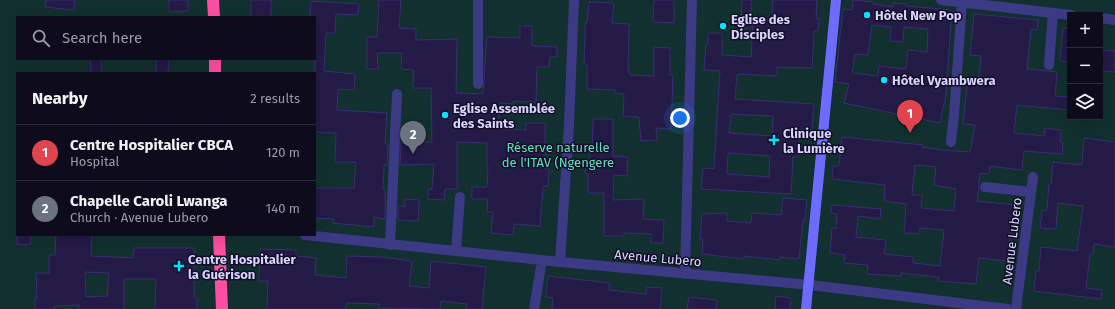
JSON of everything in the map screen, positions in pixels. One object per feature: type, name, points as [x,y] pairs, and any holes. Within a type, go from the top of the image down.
[{"type":"highway","points":[[213,0],[214,16]]},
{"type":"highway","points":[[215,60],[215,72]]},
{"type":"highway","points":[[219,236],[222,309]]},
{"type":"street","points":[[478,0],[478,84]]},
{"type":"street","points":[[560,262],[569,125],[574,0]]},
{"type":"street","points":[[684,274],[692,0]]},
{"type":"street","points":[[806,309],[810,285],[836,0]]},
{"type":"street","points":[[941,0],[1067,15]]},
{"type":"street","points":[[951,142],[962,2]]},
{"type":"street","points":[[1049,65],[1053,13]]},
{"type":"street","points":[[1103,18],[1115,20]]},
{"type":"street","points":[[390,244],[397,94]]},
{"type":"street","name":"Avenue Lubero","points":[[1016,309],[1033,177]]},
{"type":"street","points":[[985,187],[1031,192]]},
{"type":"street","points":[[456,251],[460,197]]},
{"type":"street","name":"Avenue Lubero","points":[[314,236],[560,262],[810,285],[1008,309]]},
{"type":"street","points":[[534,309],[542,260]]},
{"type":"green space","name":"Réserve naturelle de l'ITAV (Ngengere","points":[[0,0],[1115,0],[1115,309],[0,309]]},
{"type":"building","points":[[46,0],[75,0],[74,10],[45,7]]},
{"type":"building","points":[[169,0],[188,0],[188,11],[169,12]]},
{"type":"building","points":[[251,0],[271,0],[271,16],[251,16]]},
{"type":"building","points":[[379,0],[401,0],[399,28],[416,29],[416,40],[457,39],[456,93],[483,94],[487,37],[520,38],[520,26],[532,26],[532,46],[557,47],[557,57],[550,57],[549,67],[537,67],[536,102],[513,101],[513,104],[500,103],[498,129],[526,130],[526,123],[545,123],[545,169],[549,169],[548,186],[543,186],[540,226],[514,224],[513,235],[491,233],[493,212],[487,212],[488,199],[472,199],[472,187],[487,187],[487,143],[457,142],[457,189],[445,189],[444,200],[428,199],[428,189],[432,189],[434,164],[400,165],[401,143],[432,142],[431,88],[413,88],[414,70],[401,69],[402,53],[377,53],[378,69],[367,69],[367,37],[377,37]]},
{"type":"building","points":[[654,0],[674,0],[674,23],[653,22]]},
{"type":"building","points":[[742,0],[751,0],[751,28],[741,28]]},
{"type":"building","points":[[773,0],[817,0],[816,18],[819,19],[818,31],[814,31],[812,68],[777,67],[777,76],[737,75],[735,99],[814,104],[812,130],[800,129],[798,157],[793,157],[791,194],[701,189],[703,168],[714,169],[720,71],[704,70],[706,45],[708,45],[708,33],[722,33],[722,55],[751,57],[753,20],[772,21]],"holes":[[[731,114],[773,116],[772,136],[729,133]],[[728,153],[770,156],[769,177],[727,174]]]},
{"type":"building","points":[[853,0],[874,2],[873,4],[893,7],[893,3],[906,4],[906,6],[952,10],[946,94],[940,123],[844,103],[849,84],[835,82],[843,9],[852,10]],"holes":[[[872,25],[891,27],[890,41],[903,42],[904,27],[928,29],[927,52],[908,50],[906,69],[879,66],[878,76],[852,73],[855,54],[868,55]]]},
{"type":"building","points":[[311,1],[359,4],[358,15],[336,14],[335,33],[326,33],[324,71],[355,74],[354,90],[338,89],[337,110],[387,113],[385,144],[388,144],[387,165],[384,165],[383,189],[385,189],[385,219],[374,217],[374,227],[333,223],[334,219],[316,218],[316,188],[354,188],[356,162],[335,162],[336,133],[316,132],[316,16],[310,16]]},
{"type":"building","points":[[589,2],[614,3],[612,23],[629,24],[628,72],[630,72],[630,75],[654,76],[654,47],[670,48],[670,75],[673,76],[671,129],[656,128],[657,140],[641,141],[639,117],[623,116],[624,94],[615,93],[615,90],[587,89],[587,64],[584,64],[585,23],[587,23]]},
{"type":"building","points":[[974,14],[1038,20],[1037,30],[1031,29],[1027,69],[1057,72],[1055,96],[1067,97],[1067,110],[1017,105],[1014,133],[1044,136],[1045,128],[1061,130],[1060,142],[1063,143],[1062,154],[1024,151],[1022,170],[990,166],[989,174],[980,173],[977,201],[1017,205],[1014,232],[1011,231],[1007,261],[979,258],[976,284],[938,281],[939,277],[901,273],[901,276],[867,274],[868,265],[844,263],[845,255],[830,253],[832,228],[836,229],[837,214],[831,213],[832,205],[881,209],[880,219],[858,216],[856,237],[886,240],[884,254],[913,257],[913,263],[940,266],[944,230],[920,228],[919,234],[904,233],[906,204],[884,201],[885,185],[832,179],[833,166],[839,166],[842,137],[923,145],[922,147],[970,152],[975,125],[963,124],[968,77],[979,78],[981,56],[970,55]],"holes":[[[915,165],[936,167],[934,185],[956,189],[954,211],[921,208],[922,195],[912,195]]]},
{"type":"building","points":[[1063,28],[1067,28],[1067,62],[1060,61]]},
{"type":"building","points":[[1103,50],[1115,51],[1115,72],[1103,71]]},
{"type":"building","points":[[90,60],[101,60],[102,72],[91,72]]},
{"type":"building","points":[[156,60],[169,60],[168,72],[156,72]]},
{"type":"building","points":[[593,119],[613,119],[613,156],[628,157],[627,176],[614,175],[613,200],[644,199],[643,219],[664,220],[663,243],[651,243],[651,234],[624,233],[624,236],[604,236],[604,193],[588,193],[588,174],[585,174],[586,162],[590,162],[590,153],[592,153]]},
{"type":"building","points":[[1084,138],[1115,142],[1115,247],[1094,244],[1093,254],[1090,254],[1086,288],[1102,290],[1101,299],[1034,291],[1036,271],[1039,271],[1041,247],[1077,251],[1083,206],[1058,203],[1056,229],[1040,228],[1042,210],[1047,210],[1049,184],[1051,184],[1053,162],[1082,165]]},
{"type":"building","points":[[783,198],[807,200],[805,221],[803,220],[799,259],[780,257],[780,260],[744,256],[744,259],[702,254],[703,239],[700,239],[702,214],[727,213],[727,221],[751,223],[752,213],[781,215]]},
{"type":"building","points":[[405,199],[419,200],[418,221],[398,220],[398,206],[405,207]]},
{"type":"building","points":[[17,236],[31,236],[30,245],[17,244]]},
{"type":"building","points":[[56,236],[92,236],[91,256],[133,258],[134,248],[194,248],[194,298],[197,298],[197,309],[155,309],[156,279],[124,279],[124,309],[79,309],[79,305],[54,306],[54,309],[35,309],[35,298],[37,298],[36,273],[49,273],[49,255],[55,255]],"holes":[[[85,272],[109,273],[107,296],[86,297]]]},
{"type":"building","points":[[260,249],[296,250],[296,256],[316,258],[315,275],[346,278],[347,256],[383,257],[412,261],[409,286],[429,288],[431,261],[486,267],[482,309],[466,309],[467,304],[441,301],[440,309],[379,308],[379,304],[346,303],[346,309],[267,309],[268,281],[259,281]]},
{"type":"building","points":[[548,276],[609,283],[609,290],[646,294],[647,287],[662,288],[660,309],[552,309],[553,298],[546,297]]},
{"type":"building","points":[[776,296],[791,298],[790,309],[775,309]]},
{"type":"building","points":[[689,297],[717,300],[716,309],[687,309]]},
{"type":"place","name":"Hôtel New Pop","points":[[867,15]]},
{"type":"place","name":"Eglise des Disciples","points":[[723,26]]},
{"type":"place","name":"Hôtel Vyambwera","points":[[884,80]]},
{"type":"place","name":"Eglise Assemblée des Saints","points":[[445,115]]},
{"type":"place","name":"Centre Hospitalier CBCA","points":[[910,133]]},
{"type":"place","name":"Clinique la Lumière","points":[[774,140]]},
{"type":"place","name":"Chapelle Caroli Lwanga","points":[[413,154]]},
{"type":"place","name":"Centre Hospitalier la Guérison","points":[[179,266]]}]
